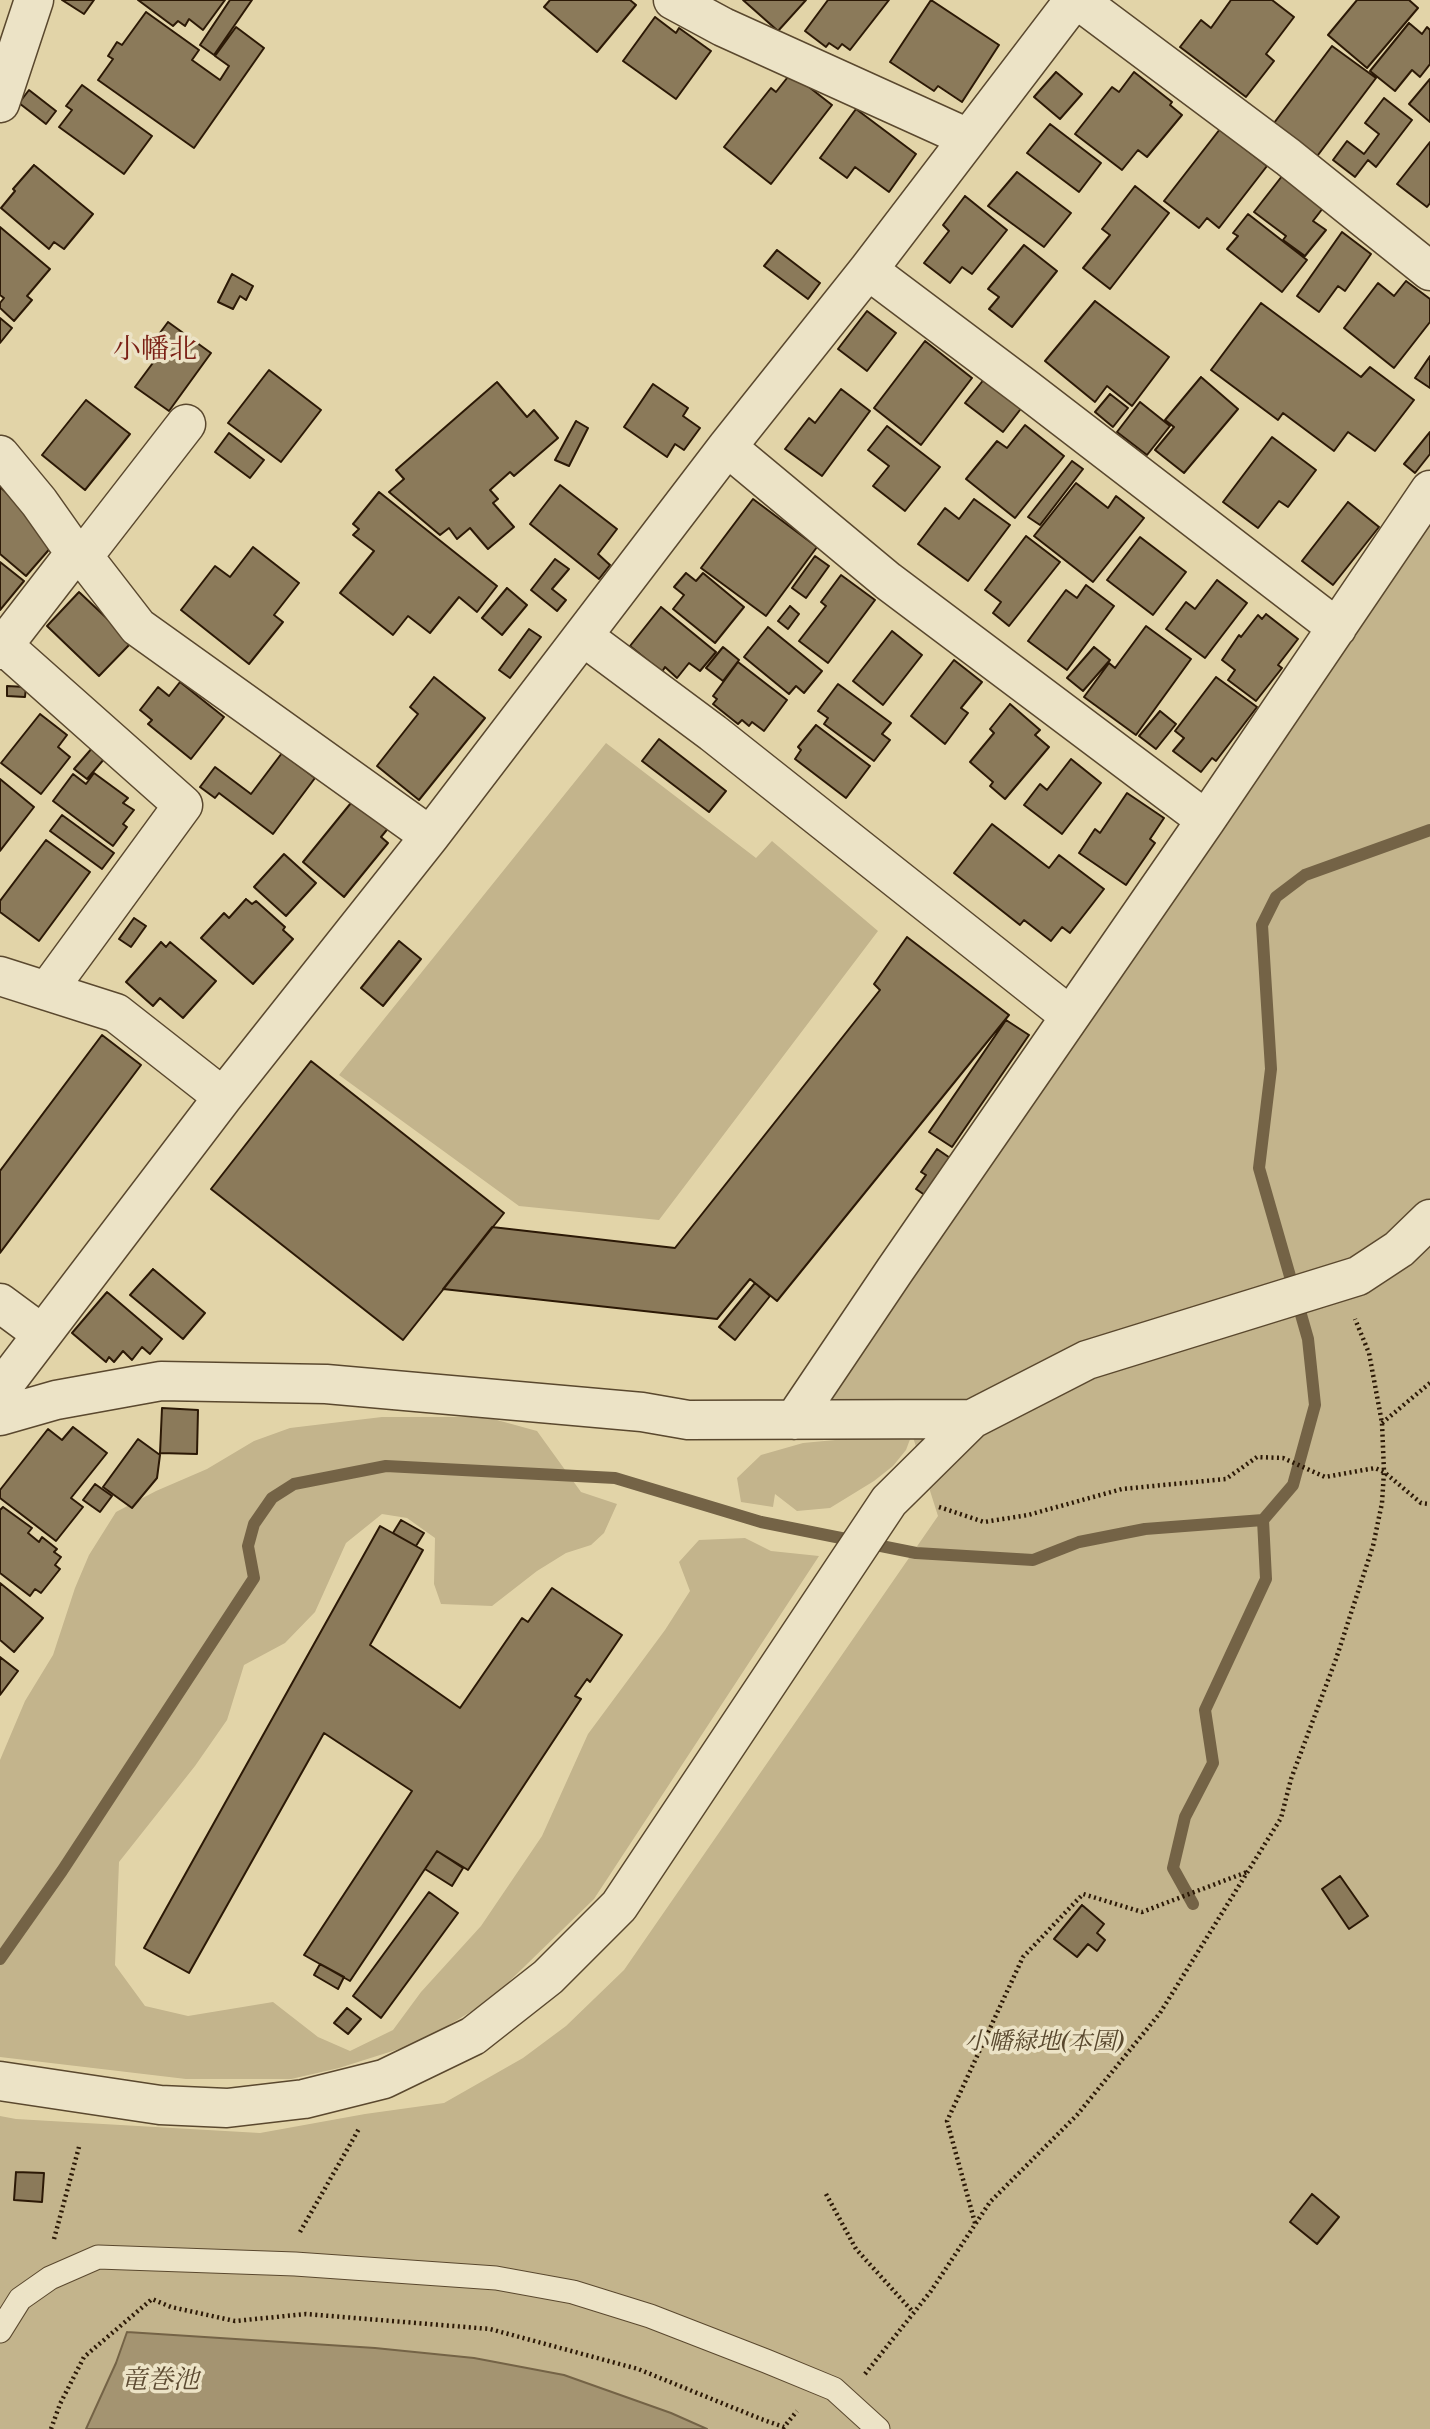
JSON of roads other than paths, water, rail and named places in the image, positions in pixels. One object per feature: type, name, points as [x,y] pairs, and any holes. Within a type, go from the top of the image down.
[{"type":"street","points":[[0,103],[34,0]]},
{"type":"street","points":[[673,0],[723,27],[968,138]]},
{"type":"street","points":[[0,1390],[223,1097],[430,836],[727,447],[868,270],[1076,0],[1288,157],[1430,271]]},
{"type":"street","points":[[868,270],[1337,628]]},
{"type":"street","points":[[47,990],[183,805],[2,648],[186,424]]},
{"type":"street","points":[[727,447],[888,581],[1206,820]]},
{"type":"street","points":[[0,455],[39,502],[78,556],[90,565],[138,627],[430,836]]},
{"type":"street","points":[[794,1420],[1430,490]]},
{"type":"street","points":[[584,637],[713,733],[1070,1016]]},
{"type":"street","points":[[0,976],[116,1013],[223,1097]]},
{"type":"street","points":[[0,2081],[160,2105],[227,2108],[304,2099],[384,2079],[473,2036],[548,1977],[619,1906],[889,1501],[972,1419],[1087,1360],[1259,1307],[1339,1299],[1358,1276],[1399,1249],[1430,1219]]},
{"type":"street","points":[[0,1303],[42,1334]]},
{"type":"street","points":[[0,1416],[57,1399],[161,1381],[326,1384],[642,1412],[688,1420],[972,1419]]},
{"type":"lane","points":[[0,2331],[20,2299],[50,2278],[98,2257],[282,2264],[496,2278],[573,2292],[650,2316],[834,2389],[878,2429]]},
{"type":"water","name":"竜巻池","points":[[127,2332],[375,2348],[474,2358],[564,2375],[671,2413],[707,2429],[86,2429]]},
{"type":"waterway","points":[[1193,1904],[1173,1868],[1185,1817],[1213,1763],[1205,1710],[1266,1579],[1263,1520],[1293,1485],[1315,1405],[1308,1339],[1259,1168],[1271,1069],[1262,925],[1276,897],[1305,875],[1430,830]]},
{"type":"waterway","points":[[0,1959],[62,1871],[254,1578],[248,1546],[254,1524],[272,1498],[294,1484],[386,1466],[615,1478],[761,1522],[916,1553],[1033,1560],[1079,1542],[1145,1529],[1263,1520]]},
{"type":"district","name":"小幡北","points":[[155,351]]},
{"type":"park label","name":"小幡緑地(本園)","points":[[1044,2043]]}]
